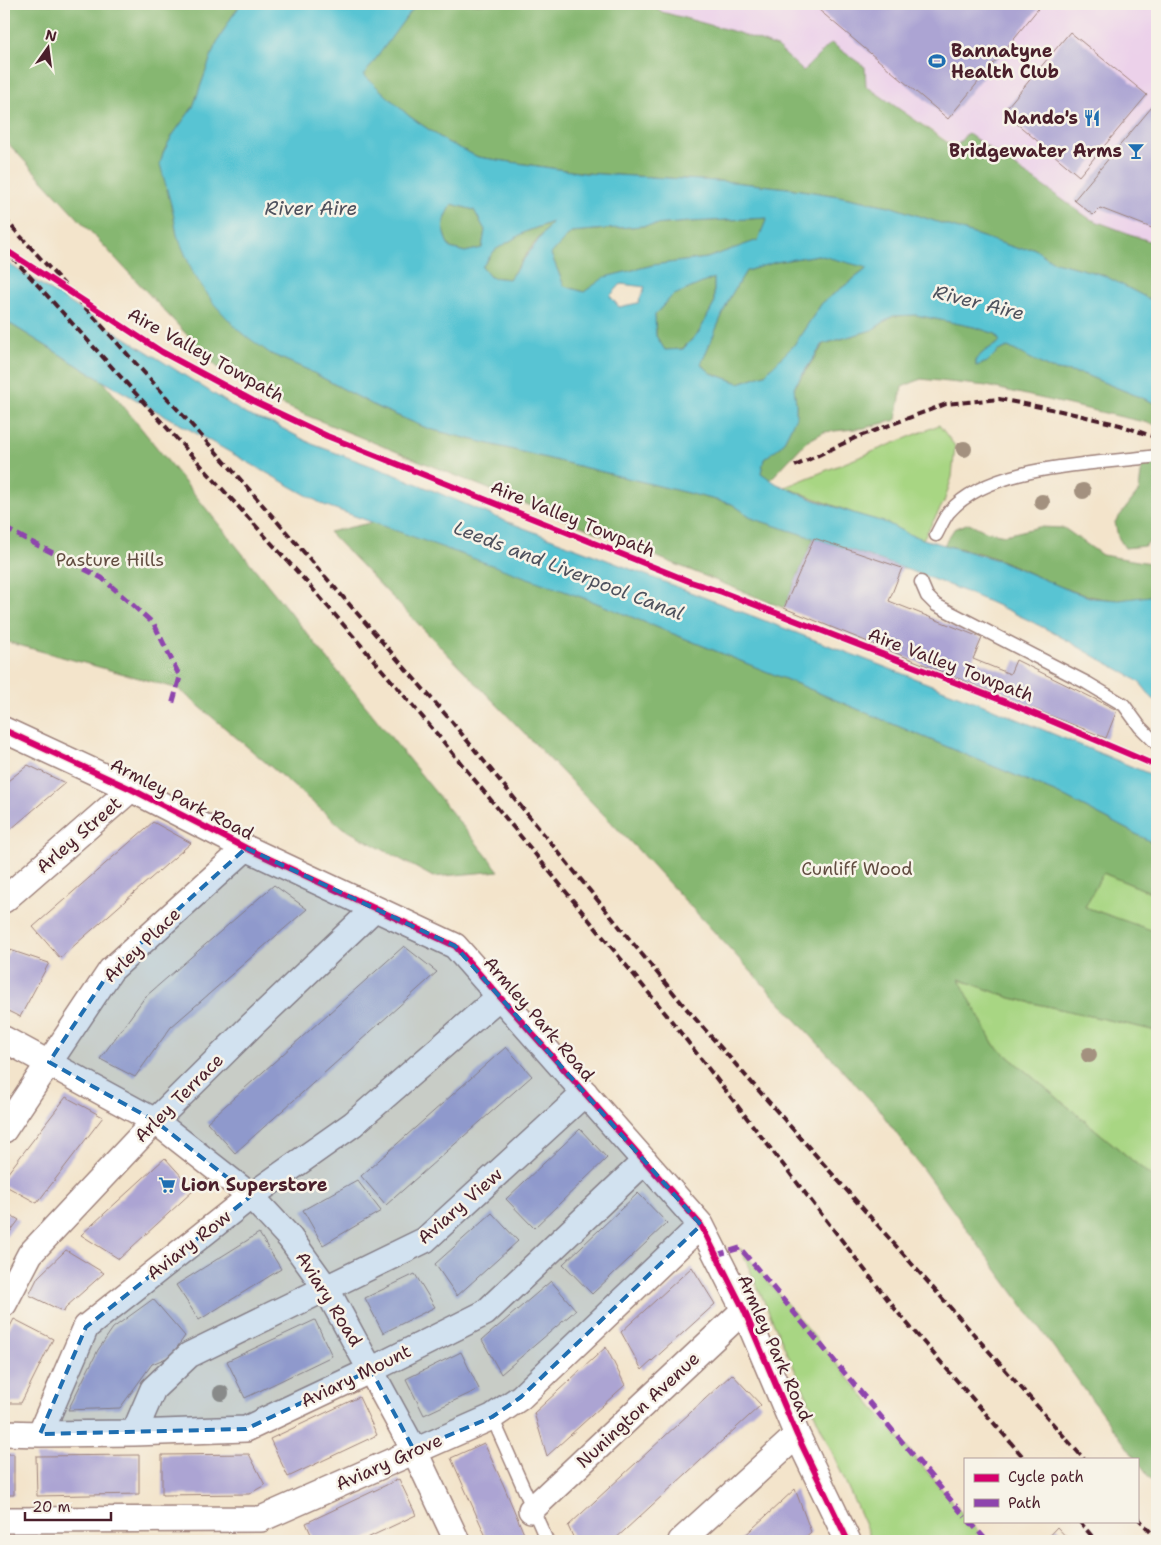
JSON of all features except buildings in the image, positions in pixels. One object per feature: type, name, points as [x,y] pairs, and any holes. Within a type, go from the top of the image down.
[{"type":"street","name":"Armley Park Road","points":[[4,730],[131,789],[246,848],[455,946],[701,1225],[744,1310],[797,1435],[848,1541]]},
{"type":"street","name":"Arley Street","points":[[4,900],[131,789]]},
{"type":"street","name":"Arley Place","points":[[4,1130],[111,970],[246,848]]},
{"type":"street","name":"Arley Terrace","points":[[4,1304],[30,1254],[155,1121],[374,909]]},
{"type":"street","name":"Aviary Row","points":[[40,1434],[86,1327],[251,1196],[353,1124],[500,996]]},
{"type":"street","name":"Aviary Road","points":[[4,1039],[155,1121],[251,1196],[290,1238],[326,1288],[414,1450],[449,1539]]},
{"type":"street","name":"Aviary View","points":[[134,1433],[153,1389],[189,1356],[425,1240],[585,1093]]},
{"type":"street","name":"Aviary Mount","points":[[4,1433],[134,1433],[246,1429],[371,1370],[486,1312],[645,1161]]},
{"type":"street","name":"Aviary Grove","points":[[4,1520],[261,1519],[492,1417],[521,1397],[701,1225]]},
{"type":"street","name":"Nunington Avenue","points":[[532,1510],[744,1310]]},
{"type":"street","points":[[681,1541],[797,1435]]},
{"type":"lane","points":[[936,535],[948,513],[965,497],[990,483],[1062,467],[1157,456]]},
{"type":"lane","points":[[920,582],[927,596],[936,605],[1087,683],[1124,705],[1140,727],[1157,744]]},
{"type":"lane","points":[[492,1417],[547,1541]]},
{"type":"highlighted area","points":[[246,848],[455,946],[701,1225],[521,1397],[492,1417],[414,1450],[371,1370],[246,1429],[40,1434],[86,1327],[251,1196],[155,1121],[49,1062],[111,970]]},
{"type":"shaded area","points":[[651,4],[1157,4],[1157,244],[1090,219],[967,133],[956,147],[866,86],[803,72],[777,47],[736,32],[662,12]]},
{"type":"green space","points":[[4,4],[241,4],[215,46],[193,107],[172,136],[163,153],[166,185],[177,235],[271,354],[308,370],[377,407],[429,429],[732,504],[754,519],[814,538],[784,608],[308,416],[263,396],[217,367],[4,139]]},
{"type":"green space","points":[[418,4],[651,4],[662,12],[736,32],[777,47],[803,71],[831,43],[865,67],[866,86],[951,145],[956,147],[967,133],[1090,219],[1157,244],[1157,303],[1103,275],[1052,261],[1033,248],[1019,249],[889,206],[788,188],[733,182],[584,173],[478,157],[447,142],[409,116],[363,75]]},
{"type":"green space","points":[[452,204],[474,210],[485,230],[482,248],[465,252],[450,248],[445,236],[444,222]]},
{"type":"green space","points":[[767,218],[759,240],[707,258],[653,265],[606,277],[584,292],[564,286],[551,254],[571,232],[689,222]]},
{"type":"green space","points":[[553,222],[533,245],[509,279],[490,277],[482,267],[495,250],[525,232]]},
{"type":"green space","points":[[818,255],[869,267],[822,303],[794,345],[765,374],[739,383],[711,373],[701,364],[730,297],[746,271],[776,262]]},
{"type":"green space","points":[[714,278],[714,304],[699,332],[682,349],[665,350],[656,336],[655,315],[672,295]]},
{"type":"green space","points":[[916,315],[974,327],[996,334],[1000,342],[976,359],[976,366],[987,362],[998,351],[1008,347],[1051,369],[1083,374],[1157,404],[1157,425],[987,386],[921,379],[902,387],[896,420],[864,428],[824,432],[806,442],[770,480],[761,473],[764,459],[782,445],[796,417],[794,388],[824,344],[872,330],[893,316]]},
{"type":"green space","name":"Pasture Hills","points":[[4,320],[103,381],[499,871],[433,877],[343,828],[179,689],[4,641]]},
{"type":"green space","points":[[939,425],[955,446],[952,477],[944,502],[923,539],[887,523],[856,514],[785,487]]},
{"type":"green space","points":[[1157,459],[1157,538],[1144,546],[1125,548],[1118,537],[1115,522],[1139,491],[1142,464]]},
{"type":"green space","name":"Cunliff Wood","points":[[374,522],[592,601],[800,685],[1057,793],[1157,845],[1157,895],[1103,873],[1085,907],[1157,932],[1157,1031],[1011,998],[959,979],[994,1045],[1157,1181],[1157,1488],[1138,1462],[1138,1458],[1135,1458],[877,1107],[639,851],[329,532]]},
{"type":"green space","points":[[969,523],[985,531],[1005,535],[1039,527],[1064,528],[1102,555],[1150,563],[1157,561],[1157,595],[1114,600],[1095,597],[1057,585],[993,558],[944,545],[954,529]]},
{"type":"green space","points":[[1103,873],[1157,895],[1157,933],[1085,907]]},
{"type":"green space","points":[[958,979],[1011,998],[1157,1031],[1157,1181],[994,1045]]},
{"type":"green space","points":[[740,1248],[964,1516],[964,1522],[970,1522],[987,1541],[872,1541]]},
{"type":"water","name":"River Aire","points":[[241,4],[418,4],[364,75],[409,116],[447,142],[478,157],[584,173],[733,182],[788,188],[889,206],[1019,249],[1033,248],[1052,261],[1103,275],[1157,303],[1157,404],[1083,374],[1051,369],[1008,347],[998,351],[987,362],[976,366],[976,359],[1000,342],[996,334],[974,327],[916,315],[893,316],[872,330],[823,344],[794,387],[796,417],[782,445],[764,459],[761,473],[777,484],[815,500],[887,523],[923,539],[998,560],[1071,591],[1093,598],[1119,600],[1157,595],[1157,700],[1153,699],[1136,680],[1049,631],[1009,611],[925,576],[754,519],[732,504],[429,429],[377,407],[308,370],[271,354],[239,331],[214,304],[193,273],[177,235],[160,164],[163,153],[172,136],[193,107],[215,46]],"holes":[[[452,204],[474,210],[485,230],[482,248],[465,252],[450,248],[445,236],[444,222]],[[767,218],[758,240],[707,258],[653,265],[605,277],[584,292],[564,286],[551,254],[571,232],[689,222]],[[552,222],[509,279],[490,277],[482,267],[495,250],[525,232]],[[818,255],[868,268],[822,303],[794,345],[765,374],[739,383],[711,373],[701,364],[730,297],[746,271],[776,262]],[[714,278],[714,304],[699,332],[683,349],[665,350],[656,336],[655,315],[672,296]],[[621,284],[645,287],[638,303],[619,307],[610,296]]]},
{"type":"water","name":"Leeds and Liverpool Canal","points":[[4,261],[247,415],[276,425],[312,444],[396,475],[503,520],[981,704],[1157,777],[1157,845],[1057,793],[800,685],[592,601],[324,505],[103,381],[4,320]]},
{"type":"railway","points":[[4,218],[226,463],[452,722],[685,1007],[1083,1458]]},
{"type":"railway","points":[[4,248],[312,588],[437,734],[670,1019],[899,1314],[1024,1458]]},
{"type":"railway","points":[[795,466],[855,438],[946,404],[999,399],[1120,425],[1157,438]]},
{"type":"railway","points":[[1138,1518],[1157,1539]]},
{"type":"railway","points":[[1080,1522],[1096,1541]]},
{"type":"marked path","points":[[4,528],[102,578],[154,624],[180,677],[172,705]]},
{"type":"marked path","points":[[716,1255],[740,1248],[964,1516]]},
{"type":"marked path","points":[[970,1522],[987,1541]]},
{"type":"cycle path","name":"Aire Valley Towpath","points":[[4,249],[162,352],[253,401],[327,436],[691,582],[722,592],[1016,706],[1157,766]]},
{"type":"cycle path","points":[[4,730],[131,789],[246,848],[455,946],[701,1225],[744,1310],[797,1435],[848,1541]]},
{"type":"place","name":"Bannatyne Health Club","points":[[937,61]]},
{"type":"place","name":"Nando's","points":[[1092,118]]},
{"type":"place","name":"Bridgewater Arms","points":[[1136,151]]},
{"type":"place","name":"Lion Superstore","points":[[167,1185]]}]
